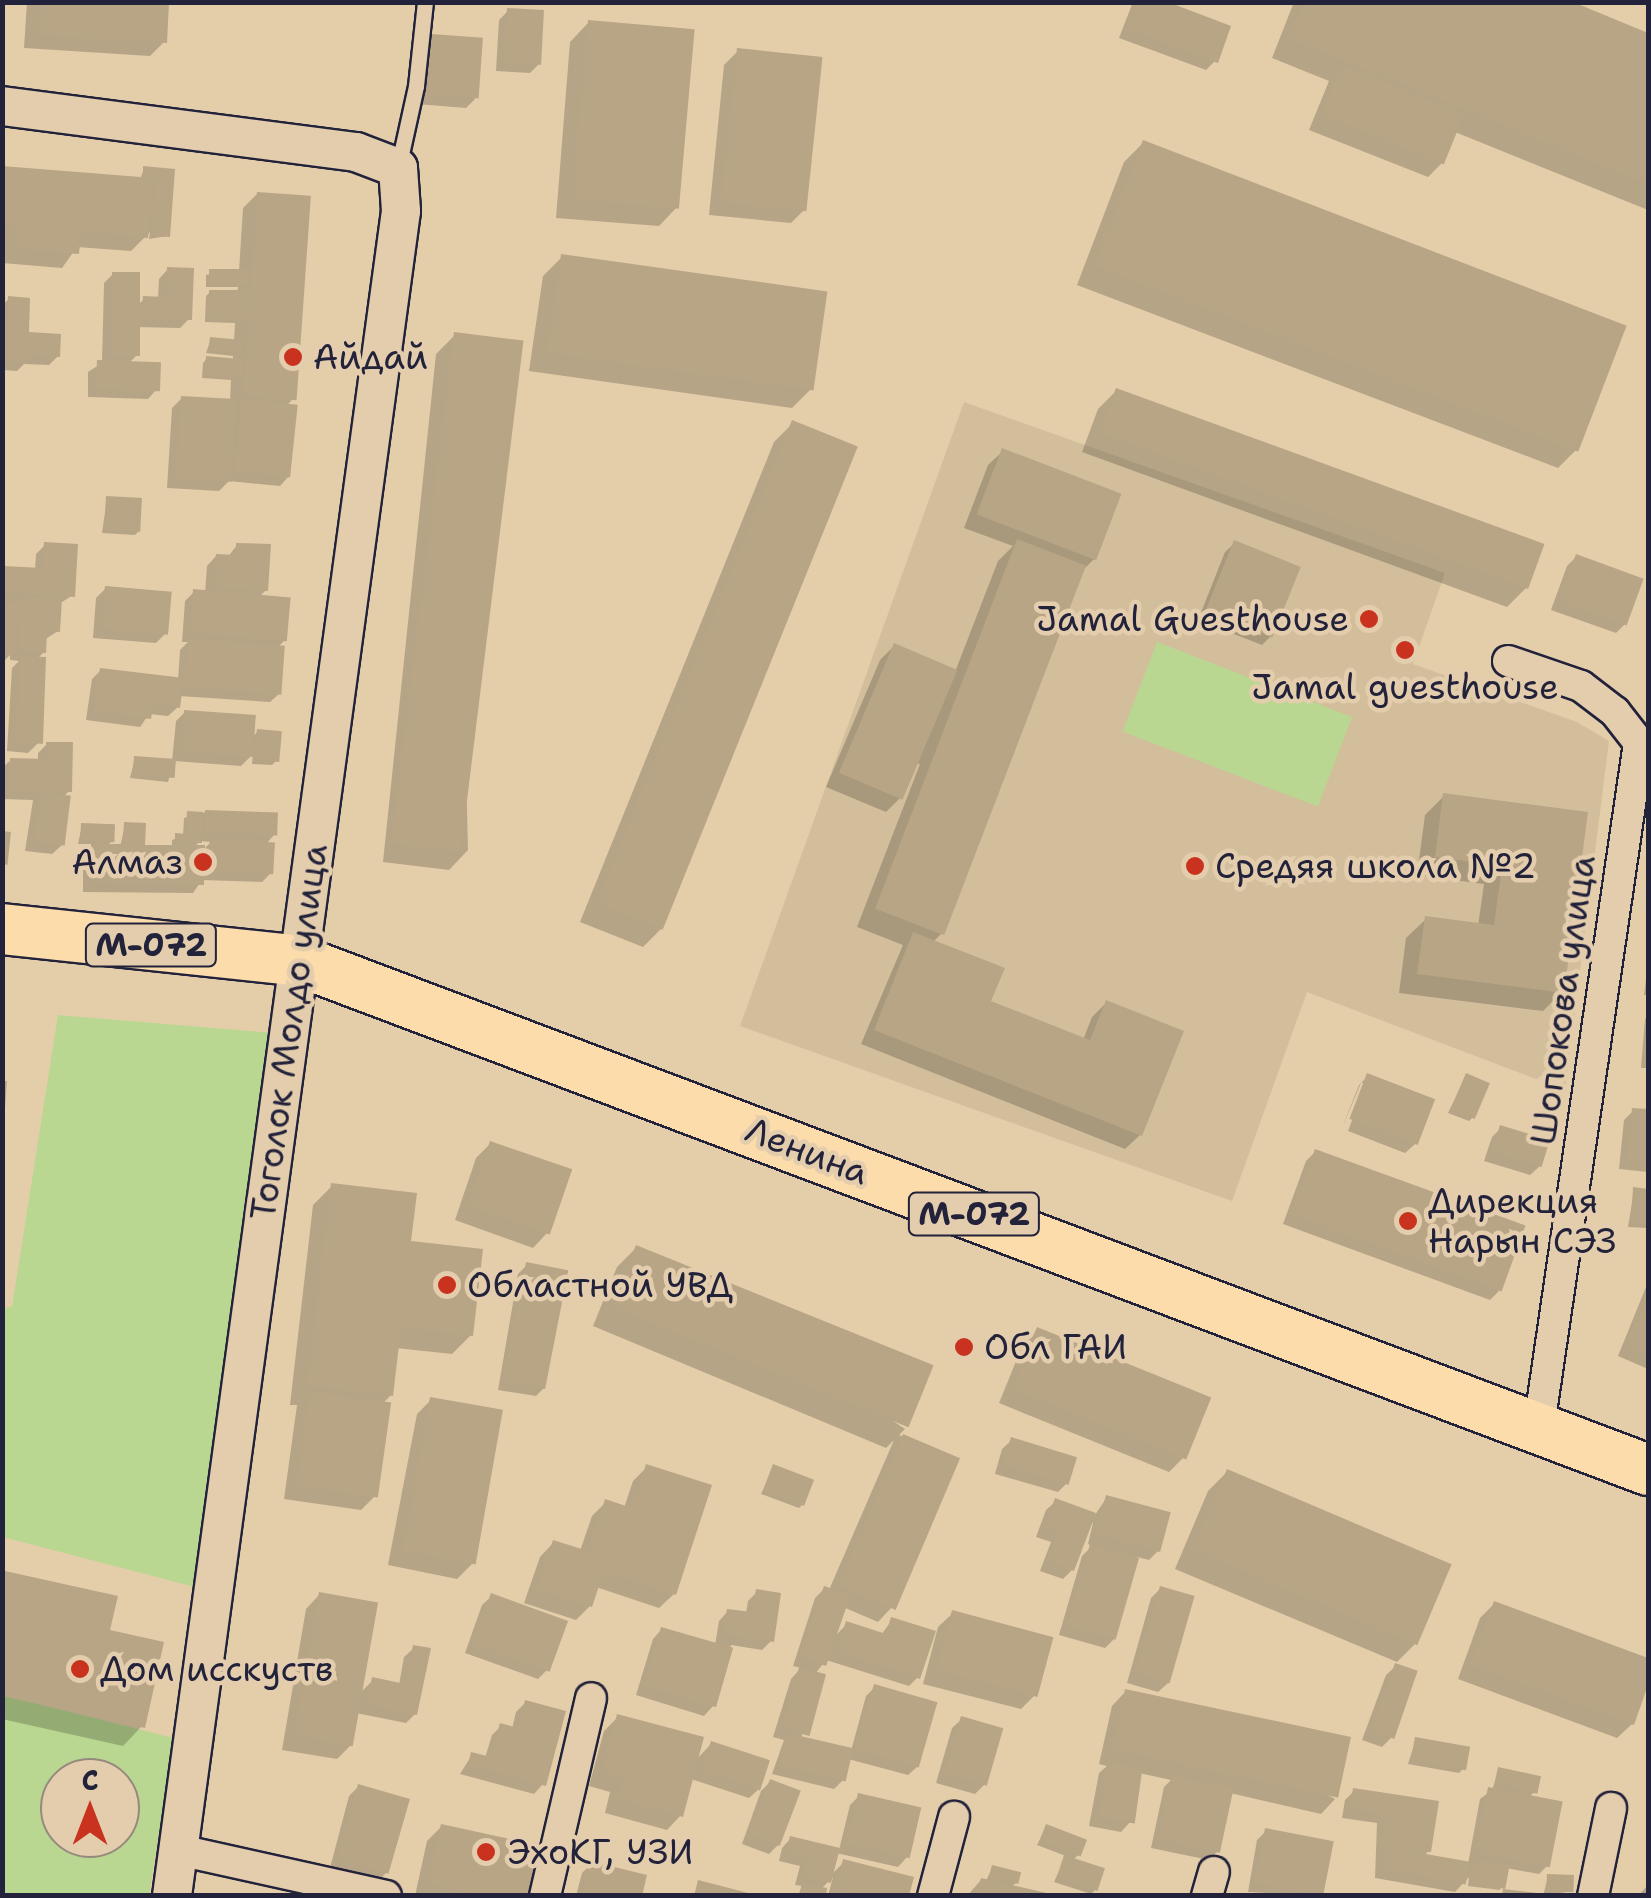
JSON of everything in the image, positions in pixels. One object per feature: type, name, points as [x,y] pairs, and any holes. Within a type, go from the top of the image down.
[{"type":"main road","name":"Ленина","points":[[2,929],[299,961],[1648,1470]]},
{"type":"street","points":[[2,106],[356,152],[398,168]]},
{"type":"street","name":"Тоголок Молдо улица","points":[[172,1896],[401,210],[398,168]]},
{"type":"street","name":"Шопокова улица","points":[[1508,661],[1581,686],[1616,712],[1638,743],[1539,1426]]},
{"type":"street","points":[[544,1896],[591,1698]]},
{"type":"street","points":[[1593,1896],[1610,1808]]},
{"type":"street","points":[[933,1896],[954,1817]]},
{"type":"street","points":[[180,1850],[386,1896]]},
{"type":"lane","points":[[398,168],[416,86],[425,2]]},
{"type":"shaded area","name":"Средяя школа №2","points":[[964,402],[1445,573],[1413,664],[1577,722],[1609,741],[1565,1090],[1307,992],[1232,1201],[740,1026]]},
{"type":"green space","points":[[1157,642],[1352,717],[1318,807],[1123,732]]},
{"type":"green space","points":[[58,1015],[273,1033],[195,1587],[3,1537],[2,1308],[12,1307]]},
{"type":"green space","points":[[2,1695],[174,1738],[149,1895],[3,1895]]},
{"type":"building","points":[[39,2],[169,2],[167,43],[37,35]]},
{"type":"building","points":[[1136,2],[1168,2],[1231,26],[1218,63],[1126,29]]},
{"type":"building","points":[[1304,2],[1573,2],[1648,33],[1648,184],[1289,39]]},
{"type":"building","points":[[507,8],[544,10],[541,65],[504,63]]},
{"type":"building","points":[[588,20],[695,29],[679,209],[572,199]]},
{"type":"building","points":[[431,34],[483,38],[479,98],[427,95]]},
{"type":"building","points":[[737,48],[823,57],[806,211],[721,202]]},
{"type":"building","points":[[1342,64],[1464,113],[1444,164],[1321,115]]},
{"type":"building","points":[[1143,140],[1627,326],[1578,452],[1095,266]]},
{"type":"building","points":[[2,166],[153,178],[148,238],[81,232],[79,254],[13,249],[15,225],[2,224]]},
{"type":"building","points":[[143,166],[175,169],[170,237],[152,236],[156,176],[143,175]]},
{"type":"building","points":[[257,192],[311,196],[297,400],[243,397]]},
{"type":"building","points":[[561,254],[827,291],[813,390],[547,353]]},
{"type":"building","points":[[167,267],[194,268],[192,320],[142,319],[143,296],[166,297]]},
{"type":"building","points":[[209,269],[248,269],[248,285],[209,285]]},
{"type":"building","points":[[112,272],[140,272],[140,356],[112,356]]},
{"type":"building","points":[[209,290],[246,290],[246,319],[209,319]]},
{"type":"building","points":[[8,296],[30,298],[29,332],[61,334],[60,357],[29,356],[28,363],[5,361]]},
{"type":"building","points":[[454,332],[523,341],[461,852],[391,843]]},
{"type":"building","points":[[210,337],[243,340],[242,353],[209,350]]},
{"type":"building","points":[[206,356],[243,359],[241,378],[204,375]]},
{"type":"building","points":[[97,360],[161,362],[160,391],[96,389]]},
{"type":"building","points":[[1116,388],[1544,544],[1528,589],[1100,433]]},
{"type":"building","points":[[181,396],[236,399],[232,482],[177,479]]},
{"type":"building","points":[[242,399],[298,405],[290,477],[234,472]]},
{"type":"building","points":[[792,420],[858,447],[663,930],[597,903]]},
{"type":"building","points":[[1002,448],[1121,494],[1096,560],[977,514]]},
{"type":"building","points":[[106,496],[142,498],[140,532],[104,530]]},
{"type":"building","points":[[1017,539],[1086,566],[944,935],[875,909]]},
{"type":"building","points":[[1234,540],[1301,567],[1272,637],[1206,610]]},
{"type":"building","points":[[44,542],[78,544],[75,597],[2,592],[4,566],[42,568]]},
{"type":"building","points":[[236,543],[271,544],[268,591],[213,588],[216,554],[236,555]]},
{"type":"building","points":[[1576,554],[1644,579],[1627,626],[1559,601]]},
{"type":"building","points":[[105,586],[172,592],[168,635],[101,629]]},
{"type":"building","points":[[193,589],[291,598],[287,641],[189,633]]},
{"type":"building","points":[[20,597],[62,598],[60,632],[47,631],[46,653],[18,652]]},
{"type":"building","points":[[2,602],[18,603],[15,655],[2,654]]},
{"type":"building","points":[[188,639],[285,646],[281,695],[185,688]]},
{"type":"building","points":[[894,643],[958,670],[902,800],[839,773]]},
{"type":"building","points":[[20,656],[46,657],[43,744],[17,743]]},
{"type":"building","points":[[100,668],[184,678],[180,708],[153,705],[151,719],[94,712]]},
{"type":"building","points":[[184,710],[256,715],[253,757],[181,752]]},
{"type":"building","points":[[257,729],[282,731],[279,762],[254,760]]},
{"type":"building","points":[[46,742],[73,742],[72,792],[9,791],[10,758],[46,759]]},
{"type":"building","points":[[134,756],[176,759],[175,778],[133,775]]},
{"type":"building","points":[[40,792],[71,796],[65,845],[34,842]]},
{"type":"building","points":[[1443,793],[1588,812],[1564,993],[1417,974],[1425,916],[1494,925],[1502,866],[1435,857]]},
{"type":"building","points":[[205,810],[278,813],[277,836],[204,833]]},
{"type":"building","points":[[187,811],[203,812],[202,843],[175,842],[175,833],[186,834]]},
{"type":"building","points":[[124,822],[146,823],[145,845],[205,845],[204,885],[91,884],[91,844],[123,844]]},
{"type":"building","points":[[81,823],[115,824],[114,842],[80,841]]},
{"type":"building","points":[[2,831],[11,832],[8,865],[2,864]]},
{"type":"building","points":[[210,839],[275,842],[273,874],[208,871]]},
{"type":"building","points":[[913,932],[1005,968],[991,1001],[1090,1040],[1106,1000],[1184,1031],[1142,1136],[874,1030]]},
{"type":"building","points":[[1367,1073],[1435,1099],[1418,1145],[1349,1119]]},
{"type":"building","points":[[1466,1073],[1490,1083],[1475,1119],[1451,1109]]},
{"type":"building","points":[[2,1081],[7,1081],[5,1108],[2,1108]]},
{"type":"building","points":[[1632,1108],[1648,1109],[1648,1163],[1627,1161]]},
{"type":"building","points":[[1500,1125],[1550,1140],[1542,1167],[1492,1152]]},
{"type":"building","points":[[490,1141],[572,1169],[550,1235],[468,1206]]},
{"type":"building","name":"Дирекция Нарын СЭЗ","points":[[1315,1149],[1525,1226],[1502,1291],[1291,1215]]},
{"type":"building","points":[[331,1183],[417,1193],[411,1241],[483,1249],[473,1336],[401,1328],[393,1396],[307,1386]]},
{"type":"building","points":[[1633,1187],[1648,1189],[1648,1225],[1631,1224]]},
{"type":"building","points":[[636,1245],[934,1365],[909,1427],[611,1307]]},
{"type":"building","points":[[526,1262],[568,1270],[545,1389],[503,1381]]},
{"type":"building","points":[[1648,1291],[1648,1356],[1626,1347]]},
{"type":"building","points":[[1037,1327],[1211,1397],[1186,1460],[1012,1389]]},
{"type":"building","points":[[310,1391],[391,1402],[378,1497],[297,1486]]},
{"type":"building","points":[[430,1397],[503,1410],[476,1564],[403,1552]]},
{"type":"building","points":[[903,1434],[960,1458],[896,1610],[839,1586]]},
{"type":"building","points":[[1011,1437],[1077,1457],[1069,1485],[1003,1465]]},
{"type":"building","points":[[646,1464],[712,1485],[676,1595],[604,1571],[592,1607],[537,1589],[553,1540],[588,1551],[605,1499],[632,1508]]},
{"type":"building","points":[[773,1464],[814,1480],[804,1506],[763,1490]]},
{"type":"building","points":[[1227,1469],[1452,1564],[1417,1645],[1193,1550]]},
{"type":"building","points":[[1106,1495],[1171,1512],[1160,1552],[1095,1535]]},
{"type":"building","points":[[1055,1498],[1096,1513],[1074,1571],[1048,1561],[1058,1533],[1044,1528]]},
{"type":"building","points":[[1090,1544],[1139,1558],[1116,1640],[1067,1626]]},
{"type":"building","name":"Дом исскуств","points":[[5,1571],[118,1596],[110,1630],[164,1642],[145,1728],[2,1696]]},
{"type":"building","points":[[824,1586],[850,1595],[826,1666],[800,1657]]},
{"type":"building","points":[[1160,1586],[1195,1596],[1170,1683],[1135,1673]]},
{"type":"building","points":[[756,1589],[781,1593],[774,1642],[723,1634],[727,1609],[752,1612]]},
{"type":"building","points":[[319,1592],[378,1602],[353,1746],[294,1736]]},
{"type":"building","points":[[491,1593],[568,1621],[550,1672],[473,1644]]},
{"type":"building","points":[[1494,1601],[1648,1658],[1648,1685],[1634,1725],[1470,1665]]},
{"type":"building","points":[[952,1610],[1053,1637],[1037,1697],[936,1670]]},
{"type":"building","points":[[891,1617],[936,1631],[920,1679],[836,1652],[846,1621],[886,1634]]},
{"type":"building","points":[[661,1627],[733,1648],[716,1707],[644,1687]]},
{"type":"building","points":[[413,1645],[431,1648],[417,1715],[367,1705],[372,1677],[405,1684]]},
{"type":"building","points":[[1395,1663],[1418,1671],[1394,1739],[1372,1731]]},
{"type":"building","points":[[799,1667],[826,1674],[809,1736],[782,1729]]},
{"type":"building","points":[[874,1684],[937,1702],[919,1768],[855,1749]]},
{"type":"building","points":[[1125,1689],[1351,1737],[1338,1798],[1112,1750]]},
{"type":"building","points":[[525,1700],[566,1711],[546,1786],[468,1765],[471,1752],[491,1757],[500,1723],[518,1728]]},
{"type":"building","points":[[617,1714],[704,1737],[683,1817],[617,1799],[623,1778],[602,1772]]},
{"type":"building","points":[[961,1716],[1003,1728],[987,1786],[944,1774]]},
{"type":"building","points":[[787,1733],[853,1748],[846,1781],[779,1766]]},
{"type":"building","points":[[1415,1737],[1470,1747],[1466,1770],[1411,1761]]},
{"type":"building","points":[[711,1741],[770,1760],[760,1791],[701,1771]]},
{"type":"building","points":[[1107,1762],[1143,1767],[1135,1823],[1099,1818]]},
{"type":"building","points":[[1498,1767],[1541,1776],[1537,1794],[1494,1785]]},
{"type":"building","points":[[1172,1775],[1234,1788],[1220,1853],[1158,1840]]},
{"type":"building","points":[[770,1779],[801,1791],[780,1846],[749,1834]]},
{"type":"building","points":[[358,1784],[410,1799],[388,1874],[337,1859]]},
{"type":"building","points":[[1488,1787],[1563,1802],[1550,1867],[1475,1853]]},
{"type":"building","points":[[1353,1788],[1439,1801],[1431,1852],[1380,1845],[1385,1815],[1350,1809]]},
{"type":"building","points":[[858,1793],[921,1808],[910,1858],[846,1844]]},
{"type":"building","points":[[441,1824],[542,1846],[531,1896],[483,1896],[428,1883]]},
{"type":"building","points":[[1046,1824],[1087,1840],[1081,1857],[1040,1841]]},
{"type":"building","points":[[1265,1828],[1334,1841],[1323,1896],[1254,1883]]},
{"type":"building","points":[[790,1836],[840,1848],[831,1883],[802,1876],[807,1857],[786,1852]]},
{"type":"building","points":[[1386,1847],[1470,1862],[1466,1884],[1382,1870]]},
{"type":"building","points":[[1064,1855],[1105,1868],[1097,1891],[1057,1878]]},
{"type":"building","points":[[843,1859],[914,1877],[909,1896],[864,1896],[836,1888]]},
{"type":"building","points":[[1474,1859],[1509,1865],[1505,1889],[1470,1883]]},
{"type":"building","points":[[590,1861],[647,1875],[642,1896],[581,1896]]},
{"type":"building","points":[[992,1865],[1021,1872],[1018,1884],[989,1877]]},
{"type":"building","points":[[1547,1874],[1574,1875],[1573,1892],[1546,1891]]},
{"type":"building","points":[[981,1878],[1051,1894],[1051,1896],[976,1896]]},
{"type":"building","points":[[698,1880],[752,1894],[752,1896],[694,1896]]},
{"type":"building","points":[[802,1883],[827,1888],[826,1896],[799,1896]]},
{"type":"building","points":[[1503,1889],[1537,1893],[1502,1896]]},
{"type":"place","name":"Айдай","points":[[293,357]]},
{"type":"place","name":"Jamal Guesthouse","points":[[1369,619]]},
{"type":"place","name":"Jamal guesthouse","points":[[1405,650]]},
{"type":"place","name":"Алмаз","points":[[203,862]]},
{"type":"place","name":"Средяя школа №2","points":[[1195,866]]},
{"type":"place","name":"Дирекция Нарын СЭЗ","points":[[1408,1221]]},
{"type":"place","name":"Областной УВД","points":[[447,1285]]},
{"type":"place","name":"Обл ГАИ","points":[[964,1347]]},
{"type":"place","name":"Дом исскуств","points":[[80,1669]]},
{"type":"place","name":"ЭхоКГ, УЗИ","points":[[486,1852]]}]
